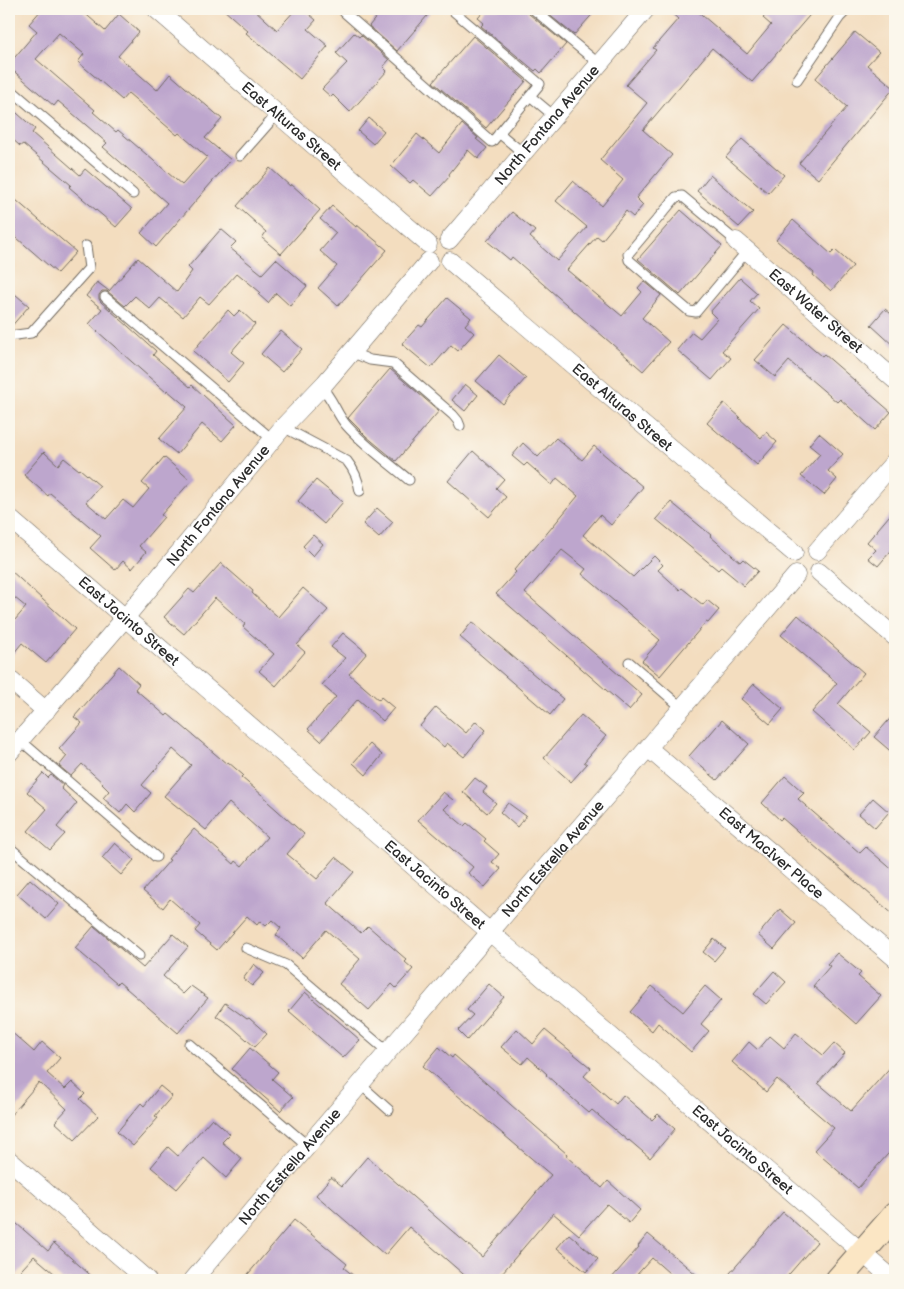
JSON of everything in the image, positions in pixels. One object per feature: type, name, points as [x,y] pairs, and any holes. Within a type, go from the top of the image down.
[{"type":"main road","points":[[838,1280],[895,1215]]},
{"type":"street","name":"East Alturas Street","points":[[156,9],[277,114],[428,252]]},
{"type":"street","name":"North Fontana Avenue","points":[[449,240],[646,9]]},
{"type":"street","points":[[443,237],[449,240],[454,247],[450,261],[441,265],[433,264],[428,252],[433,238],[443,237]]},
{"type":"street","name":"East Water Street","points":[[742,246],[895,380]]},
{"type":"street","name":"North Fontana Avenue","points":[[9,753],[125,618],[278,434],[353,350],[428,252]]},
{"type":"street","name":"East Alturas Street","points":[[450,261],[794,553]]},
{"type":"street","points":[[817,551],[895,460]]},
{"type":"street","name":"East Jacinto Street","points":[[9,518],[894,1280]]},
{"type":"street","points":[[803,548],[817,551],[822,564],[819,572],[811,578],[800,578],[793,571],[790,562],[794,553],[803,548]]},
{"type":"street","points":[[819,572],[895,637]]},
{"type":"street","name":"North Estrella Avenue","points":[[194,1280],[796,575]]},
{"type":"street","points":[[9,679],[46,711]]},
{"type":"street","name":"East MacIver Place","points":[[648,748],[895,958]]},
{"type":"street","points":[[9,1160],[147,1280]]},
{"type":"lane","points":[[344,12],[492,142],[540,84],[451,9]]},
{"type":"lane","points":[[533,9],[599,64]]},
{"type":"lane","points":[[798,80],[840,17],[848,9]]},
{"type":"lane","points":[[9,88],[133,194]]},
{"type":"lane","points":[[530,96],[554,116]]},
{"type":"lane","points":[[240,156],[277,114]]},
{"type":"lane","points":[[499,133],[523,153]]},
{"type":"lane","points":[[676,196],[682,196],[742,246],[696,312],[689,311],[629,260],[628,254],[676,196]]},
{"type":"lane","points":[[9,336],[31,333],[88,268],[86,246]]},
{"type":"lane","points":[[105,297],[278,434],[347,461],[358,478],[360,491]]},
{"type":"lane","points":[[353,350],[358,355],[370,360],[393,364],[453,415],[460,426]]},
{"type":"lane","points":[[321,387],[328,393],[345,424],[409,480]]},
{"type":"lane","points":[[630,662],[682,708]]},
{"type":"lane","points":[[20,740],[156,857]]},
{"type":"lane","points":[[9,847],[139,956]]},
{"type":"lane","points":[[246,948],[286,965],[388,1052]]},
{"type":"lane","points":[[189,1044],[308,1146]]},
{"type":"lane","points":[[360,1084],[389,1110]]},
{"type":"building","points":[[42,9],[80,9],[105,31],[119,14],[139,32],[118,56],[157,90],[170,74],[222,119],[205,138],[231,160],[156,247],[141,233],[167,203],[103,147],[107,143],[58,101],[54,106],[9,67],[9,64],[37,31],[29,24]],"holes":[[[59,33],[84,54],[78,62],[122,100],[128,93],[177,135],[179,133],[207,157],[182,185],[118,130],[116,132],[93,112],[95,110],[36,59]]]},
{"type":"building","points":[[223,9],[254,9],[277,30],[296,9],[303,9],[316,20],[308,29],[328,46],[300,79],[246,33],[248,31]]},
{"type":"building","points":[[383,9],[433,9],[397,51],[369,26]]},
{"type":"building","points":[[486,9],[527,9],[529,14],[566,44],[541,73],[537,69],[535,71],[481,26],[484,23],[478,18]]},
{"type":"building","points":[[542,9],[597,9],[574,35]]},
{"type":"building","points":[[667,9],[695,9],[747,54],[771,25],[763,18],[771,9],[815,9],[752,82],[712,48],[643,130],[672,155],[636,198],[643,205],[633,217],[626,211],[602,240],[597,236],[567,270],[622,316],[642,292],[638,288],[644,281],[661,295],[642,318],[669,342],[643,371],[512,257],[510,260],[487,241],[512,212],[535,231],[530,237],[557,261],[587,227],[556,201],[573,181],[602,206],[623,180],[600,160],[647,103],[626,85],[656,50],[653,48],[678,19]]},
{"type":"building","points":[[855,32],[879,52],[867,65],[894,88],[818,179],[799,163],[847,107],[815,79]]},
{"type":"building","points":[[354,33],[359,37],[361,35],[389,60],[383,67],[387,71],[350,112],[333,95],[331,97],[322,89],[347,63],[336,53]]},
{"type":"building","points":[[473,36],[526,81],[486,128],[433,82]]},
{"type":"building","points":[[9,106],[35,129],[32,133],[80,175],[85,169],[132,209],[116,227],[23,144],[20,146],[9,136]]},
{"type":"building","points":[[369,118],[384,131],[373,144],[358,131]]},
{"type":"building","points":[[462,124],[487,148],[478,159],[468,150],[449,174],[450,176],[432,196],[413,180],[410,183],[391,166],[417,134],[439,153]]},
{"type":"building","points":[[742,139],[784,175],[768,193],[726,157]]},
{"type":"building","points":[[270,168],[320,210],[281,254],[262,238],[266,232],[237,206]]},
{"type":"building","points":[[710,175],[753,212],[739,227],[697,191]]},
{"type":"building","points":[[9,194],[76,252],[57,273],[9,231]]},
{"type":"building","points":[[332,206],[387,250],[338,306],[318,288],[337,266],[320,251],[336,233],[320,219]]},
{"type":"building","points":[[681,210],[722,246],[680,295],[638,259]]},
{"type":"building","points":[[793,220],[831,254],[835,250],[853,266],[831,291],[813,275],[814,273],[776,240]]},
{"type":"building","points":[[221,229],[236,242],[230,248],[262,274],[276,259],[307,286],[290,306],[276,293],[268,303],[258,294],[260,292],[237,273],[209,304],[200,297],[183,317],[160,298],[150,309],[135,296],[125,306],[107,291],[102,291],[99,295],[101,302],[156,351],[153,355],[190,387],[192,385],[236,425],[222,441],[202,424],[177,454],[159,439],[187,407],[167,390],[166,392],[89,324],[102,309],[86,296],[97,282],[109,291],[138,258],[177,292],[192,271],[188,267]]},
{"type":"building","points":[[740,278],[757,293],[750,301],[759,309],[722,351],[731,358],[712,380],[677,350],[692,332],[700,338],[717,319],[710,312]]},
{"type":"building","points":[[9,289],[29,306],[9,329]]},
{"type":"building","points":[[447,298],[471,318],[465,325],[474,333],[458,351],[451,345],[431,368],[402,344],[419,325],[422,327]]},
{"type":"building","points":[[885,309],[895,317],[895,347],[871,325]]},
{"type":"building","points":[[228,310],[234,316],[240,310],[255,324],[231,352],[244,363],[228,382],[193,351]]},
{"type":"building","points":[[786,325],[822,356],[824,354],[891,412],[875,430],[840,399],[837,402],[789,361],[775,377],[755,360]]},
{"type":"building","points":[[281,331],[302,349],[282,372],[261,354]]},
{"type":"building","points":[[499,355],[526,378],[503,404],[476,381]]},
{"type":"building","points":[[390,369],[439,411],[396,461],[348,418]]},
{"type":"building","points":[[465,384],[478,395],[465,411],[452,400]]},
{"type":"building","points":[[724,403],[761,438],[766,432],[777,442],[757,465],[707,423]]},
{"type":"building","points":[[819,433],[843,454],[828,471],[837,479],[824,495],[801,476],[820,454],[809,445]]},
{"type":"building","points":[[556,438],[582,460],[594,446],[643,487],[611,525],[600,515],[583,535],[633,577],[654,556],[663,565],[658,570],[680,590],[682,588],[703,605],[707,600],[719,610],[708,623],[706,622],[660,676],[642,661],[660,640],[582,574],[586,569],[562,550],[525,593],[642,695],[629,710],[496,594],[516,572],[514,570],[578,496],[557,478],[552,485],[527,463],[524,466],[512,456],[523,443],[538,457]]},
{"type":"building","points":[[473,451],[504,479],[496,488],[506,497],[489,517],[448,481]]},
{"type":"building","points":[[44,452],[58,465],[64,458],[100,486],[86,502],[106,519],[123,500],[133,508],[149,489],[142,483],[164,457],[191,481],[161,515],[164,517],[139,546],[146,552],[132,569],[123,561],[115,570],[90,548],[101,536],[50,493],[48,496],[24,475]]},
{"type":"building","points":[[316,480],[343,502],[324,524],[298,501]]},
{"type":"building","points":[[671,502],[740,562],[743,559],[758,571],[744,586],[721,567],[718,570],[656,519]]},
{"type":"building","points":[[377,508],[393,522],[379,538],[363,524]]},
{"type":"building","points":[[895,509],[895,546],[878,566],[868,558],[876,550],[867,542]]},
{"type":"building","points":[[313,535],[323,544],[313,556],[303,546]]},
{"type":"building","points":[[221,563],[253,591],[252,593],[278,617],[303,588],[328,610],[297,645],[305,652],[276,686],[259,671],[274,654],[243,627],[245,624],[215,598],[184,634],[164,617],[189,589],[194,593]]},
{"type":"building","points":[[9,569],[75,629],[46,663],[22,643],[9,659],[9,627],[26,607],[9,593]]},
{"type":"building","points":[[798,615],[864,673],[838,704],[871,732],[855,750],[812,712],[837,683],[781,635]]},
{"type":"building","points":[[472,622],[563,699],[550,715],[460,637]]},
{"type":"building","points":[[343,633],[367,653],[349,674],[379,700],[381,697],[394,708],[383,721],[358,699],[321,741],[308,729],[336,697],[322,685],[345,658],[331,647]]},
{"type":"building","points":[[119,666],[139,684],[135,689],[227,764],[228,762],[243,775],[241,777],[304,834],[287,854],[317,879],[336,857],[354,872],[327,903],[361,933],[368,926],[407,960],[405,962],[413,969],[396,988],[392,984],[369,1010],[339,984],[360,959],[326,930],[302,958],[276,935],[281,928],[272,920],[266,926],[260,921],[257,925],[247,916],[217,950],[195,931],[200,925],[170,899],[163,908],[143,891],[194,829],[234,864],[236,861],[242,866],[267,837],[229,803],[206,830],[164,796],[191,765],[173,749],[142,785],[151,793],[135,812],[127,804],[120,813],[103,798],[109,791],[82,764],[71,776],[59,766],[67,756],[59,749],[82,723],[74,717]]},
{"type":"building","points":[[754,684],[783,709],[770,724],[741,699]]},
{"type":"building","points":[[436,707],[466,733],[476,721],[486,730],[464,757],[447,743],[444,747],[420,726]]},
{"type":"building","points":[[895,713],[895,755],[874,737]]},
{"type":"building","points":[[581,715],[606,736],[584,762],[587,764],[571,782],[544,758]]},
{"type":"building","points":[[722,720],[749,744],[717,780],[689,756]]},
{"type":"building","points":[[370,744],[382,755],[366,775],[353,763]]},
{"type":"building","points":[[43,773],[48,778],[51,775],[63,785],[61,788],[77,803],[57,827],[65,834],[50,850],[28,831],[47,809],[27,792]]},
{"type":"building","points":[[785,776],[804,793],[798,799],[860,853],[866,847],[895,872],[895,916],[782,818],[780,820],[762,803]]},
{"type":"building","points":[[475,778],[487,787],[483,792],[496,803],[487,813],[463,792]]},
{"type":"building","points":[[443,792],[453,800],[444,809],[464,826],[467,823],[486,839],[484,841],[499,854],[492,862],[501,869],[485,887],[468,873],[473,867],[418,820]]},
{"type":"building","points":[[873,798],[889,812],[875,828],[859,814]]},
{"type":"building","points":[[508,803],[526,816],[517,827],[500,812]]},
{"type":"building","points":[[115,843],[134,860],[121,875],[102,858]]},
{"type":"building","points":[[30,879],[59,904],[46,919],[17,894]]},
{"type":"building","points":[[780,909],[796,923],[774,949],[758,935]]},
{"type":"building","points":[[94,926],[143,968],[173,934],[188,947],[163,976],[183,994],[191,986],[208,998],[178,1033],[119,982],[117,984],[75,948]]},
{"type":"building","points":[[714,939],[725,948],[714,961],[703,952]]},
{"type":"building","points":[[837,953],[861,973],[858,976],[881,996],[856,1024],[813,986],[830,966],[827,964]]},
{"type":"building","points":[[254,964],[264,973],[252,986],[243,979]]},
{"type":"building","points":[[774,971],[786,982],[766,1004],[754,994]]},
{"type":"building","points":[[489,984],[504,997],[467,1040],[458,1031],[473,1015],[467,1010]]},
{"type":"building","points":[[652,986],[683,1012],[705,986],[721,1000],[701,1024],[709,1031],[691,1052],[658,1023],[652,1031],[630,1012]]},
{"type":"building","points":[[305,992],[360,1040],[343,1058],[289,1011]]},
{"type":"building","points":[[225,1003],[247,1019],[249,1018],[267,1034],[255,1047],[230,1025],[216,1016]]},
{"type":"building","points":[[517,1029],[533,1044],[545,1030],[591,1068],[584,1076],[616,1104],[623,1095],[652,1120],[658,1114],[675,1129],[650,1158],[592,1110],[589,1113],[528,1057],[522,1064],[501,1047]]},
{"type":"building","points":[[9,1030],[34,1052],[42,1042],[60,1058],[47,1073],[65,1089],[72,1082],[85,1094],[80,1099],[98,1116],[75,1140],[55,1122],[67,1109],[39,1082],[9,1117]]},
{"type":"building","points":[[796,1033],[823,1055],[834,1043],[845,1053],[818,1083],[851,1111],[895,1062],[895,1146],[858,1188],[814,1150],[834,1128],[777,1079],[766,1092],[732,1062],[749,1042],[758,1050],[770,1036],[784,1048]]},
{"type":"building","points":[[439,1047],[452,1058],[454,1055],[567,1154],[566,1156],[602,1188],[608,1181],[640,1210],[629,1223],[607,1204],[579,1235],[553,1213],[496,1280],[470,1280],[409,1227],[385,1255],[316,1195],[331,1177],[342,1186],[367,1157],[482,1257],[551,1175],[423,1066]]},
{"type":"building","points":[[250,1048],[278,1072],[272,1079],[293,1097],[280,1111],[232,1069]]},
{"type":"building","points":[[160,1086],[172,1096],[155,1116],[158,1118],[133,1146],[117,1132],[141,1103],[144,1106]]},
{"type":"building","points":[[212,1118],[230,1134],[222,1142],[242,1159],[226,1178],[204,1158],[177,1189],[151,1167],[168,1147],[178,1156]]},
{"type":"building","points":[[783,1212],[817,1242],[784,1280],[724,1280]]},
{"type":"building","points":[[9,1217],[48,1251],[54,1243],[96,1280],[62,1280],[34,1256],[12,1280],[9,1280]]},
{"type":"building","points":[[294,1220],[347,1264],[344,1268],[359,1280],[243,1280]]},
{"type":"building","points":[[569,1234],[598,1259],[586,1272],[557,1248]]},
{"type":"building","points":[[648,1234],[703,1280],[677,1280],[652,1258],[632,1280],[610,1280]]}]
